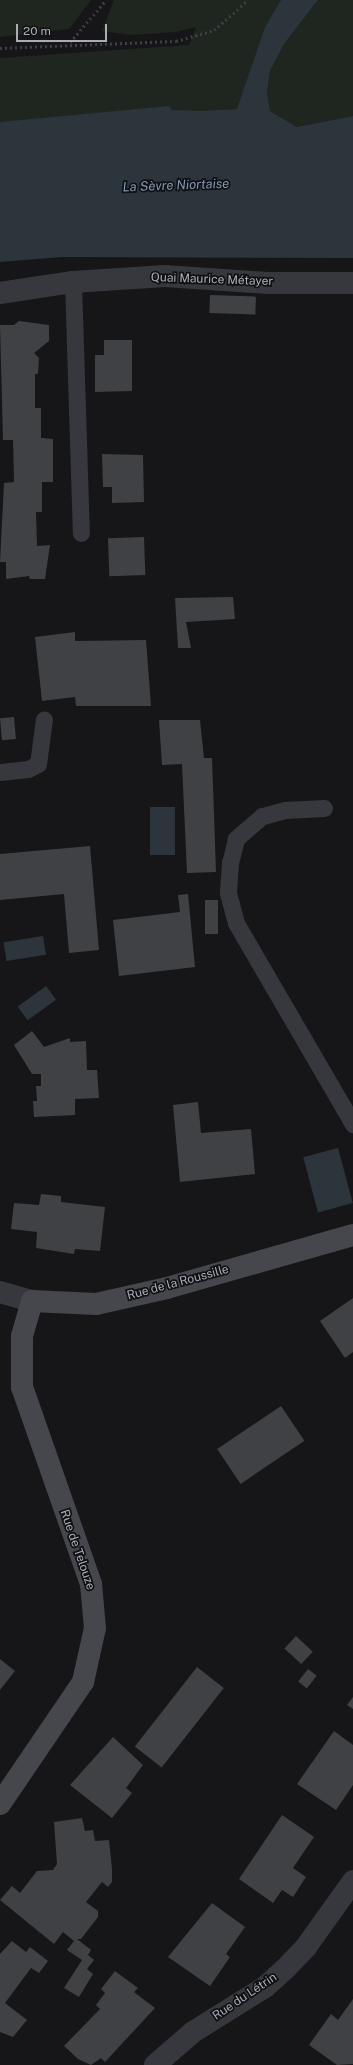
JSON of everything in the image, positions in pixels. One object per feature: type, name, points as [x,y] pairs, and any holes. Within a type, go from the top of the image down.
[{"type":"street","name":"Quai Maurice Métayer","points":[[0,293],[74,282],[165,276],[268,283],[353,283]]},
{"type":"street","name":"Rue de la Roussille","points":[[0,1292],[32,1301],[96,1304],[168,1288],[353,1235]]},
{"type":"street","name":"Rue de Telouze","points":[[0,1804],[83,1682],[95,1628],[91,1584],[22,1387],[22,1336],[32,1301]]},
{"type":"street","name":"Rue du Létrin","points":[[155,2065],[193,2032],[265,1987],[286,1968],[306,1947],[353,1881]]},
{"type":"lane","points":[[74,282],[81,533]]},
{"type":"lane","points":[[0,772],[28,769],[38,764],[44,718]]},
{"type":"lane","points":[[324,808],[285,810],[262,816],[236,839],[230,863],[228,893],[236,923],[353,1124]]},
{"type":"path","points":[[70,42],[106,0]]},
{"type":"path","points":[[0,48],[70,42],[176,41],[214,30],[248,0]]},
{"type":"shaded area","points":[[0,0],[91,0],[69,29],[0,37]]},
{"type":"shaded area","points":[[114,0],[281,0],[265,27],[238,109],[0,122],[0,58],[189,45],[196,27],[176,32],[131,35],[102,31]]},
{"type":"shaded area","points":[[318,0],[353,0],[353,116],[297,127],[270,111],[267,93],[270,71],[284,44]]},
{"type":"water","name":"La Sèvre Niortaise","points":[[281,0],[318,0],[284,44],[270,71],[267,93],[270,111],[297,127],[353,116],[353,258],[62,257],[0,262],[0,122],[169,106],[172,110],[200,111],[237,109],[265,27]]},
{"type":"water","points":[[150,807],[175,807],[175,855],[150,855]]},
{"type":"water","points":[[43,936],[46,955],[6,961],[3,942]]},
{"type":"water","points":[[46,986],[56,1000],[28,1020],[18,1007]]},
{"type":"water","points":[[338,1148],[353,1203],[318,1212],[303,1157]]},
{"type":"building","points":[[210,295],[256,297],[255,315],[209,313]]},
{"type":"building","points":[[19,321],[49,325],[49,341],[34,353],[39,358],[38,374],[35,374],[35,408],[41,408],[41,438],[53,439],[53,482],[42,482],[42,512],[36,512],[37,546],[50,545],[45,579],[30,579],[29,576],[6,579],[6,562],[0,562],[4,483],[14,482],[13,440],[3,440],[0,325],[14,325]]},
{"type":"building","points":[[104,340],[132,340],[132,391],[95,392],[95,355],[104,355]]},
{"type":"building","points":[[102,454],[143,455],[144,502],[112,503],[112,487],[103,487]]},
{"type":"building","points":[[144,537],[145,575],[109,576],[108,538]]},
{"type":"building","points":[[233,597],[235,619],[186,622],[191,648],[178,648],[175,598]]},
{"type":"building","points":[[75,632],[75,641],[146,640],[151,706],[76,706],[75,697],[42,701],[35,637]]},
{"type":"building","points":[[14,717],[16,739],[2,740],[0,718]]},
{"type":"building","points":[[159,720],[200,720],[204,758],[212,758],[216,872],[187,873],[182,764],[162,765]]},
{"type":"building","points":[[90,846],[99,950],[69,953],[64,894],[0,900],[0,854]]},
{"type":"building","points":[[188,894],[195,967],[119,976],[113,920],[180,912],[178,895]]},
{"type":"building","points":[[205,900],[218,900],[218,934],[205,934]]},
{"type":"building","points":[[32,1031],[44,1047],[70,1038],[70,1042],[86,1041],[87,1070],[97,1070],[99,1098],[75,1099],[75,1115],[34,1117],[33,1101],[37,1101],[36,1086],[41,1086],[41,1074],[32,1074],[14,1045]]},
{"type":"building","points":[[198,1102],[201,1133],[251,1129],[255,1174],[180,1182],[173,1105]]},
{"type":"building","points":[[41,1194],[61,1196],[61,1202],[105,1207],[100,1251],[75,1249],[74,1254],[36,1248],[37,1232],[11,1229],[14,1203],[39,1205]]},
{"type":"building","points":[[353,1298],[353,1352],[345,1358],[320,1321]]},
{"type":"building","points":[[281,1406],[304,1441],[241,1484],[217,1449]]},
{"type":"building","points":[[296,1636],[313,1652],[301,1664],[284,1648]]},
{"type":"building","points":[[0,1659],[15,1671],[0,1690]]},
{"type":"building","points":[[197,1667],[224,1688],[162,1768],[135,1747]]},
{"type":"building","points":[[308,1669],[317,1676],[307,1688],[298,1682]]},
{"type":"building","points":[[353,1697],[353,1709],[347,1705]]},
{"type":"building","points":[[334,1731],[353,1745],[353,1785],[336,1810],[297,1784]]},
{"type":"building","points":[[113,1737],[143,1765],[126,1788],[132,1793],[112,1818],[70,1785]]},
{"type":"building","points":[[282,1815],[314,1837],[293,1868],[306,1877],[293,1897],[282,1890],[273,1903],[239,1879]]},
{"type":"building","points":[[82,1818],[85,1831],[93,1830],[95,1841],[109,1840],[112,1882],[108,1887],[102,1882],[86,1902],[98,1911],[98,1917],[81,1939],[77,1939],[91,1950],[88,1955],[94,1960],[87,1969],[93,1974],[79,1997],[64,1988],[82,1960],[67,1950],[74,1941],[63,1932],[54,1944],[0,1900],[12,1886],[20,1893],[37,1871],[53,1870],[57,1864],[54,1822]]},
{"type":"building","points":[[212,1903],[245,1927],[226,1954],[230,1957],[210,1986],[168,1957]]},
{"type":"building","points":[[12,1941],[26,1952],[30,1947],[48,1961],[39,1973],[31,1968],[5,2003],[27,2020],[13,2037],[0,2032],[0,1954]]},
{"type":"building","points":[[115,1971],[138,1988],[134,1992],[155,2008],[105,2062],[101,2058],[91,2065],[78,2059],[64,2046],[100,2009],[96,2005],[105,1993],[101,1989]]},
{"type":"building","points":[[353,1999],[353,2064],[337,2065],[309,2045],[331,2014],[338,2020]]}]
